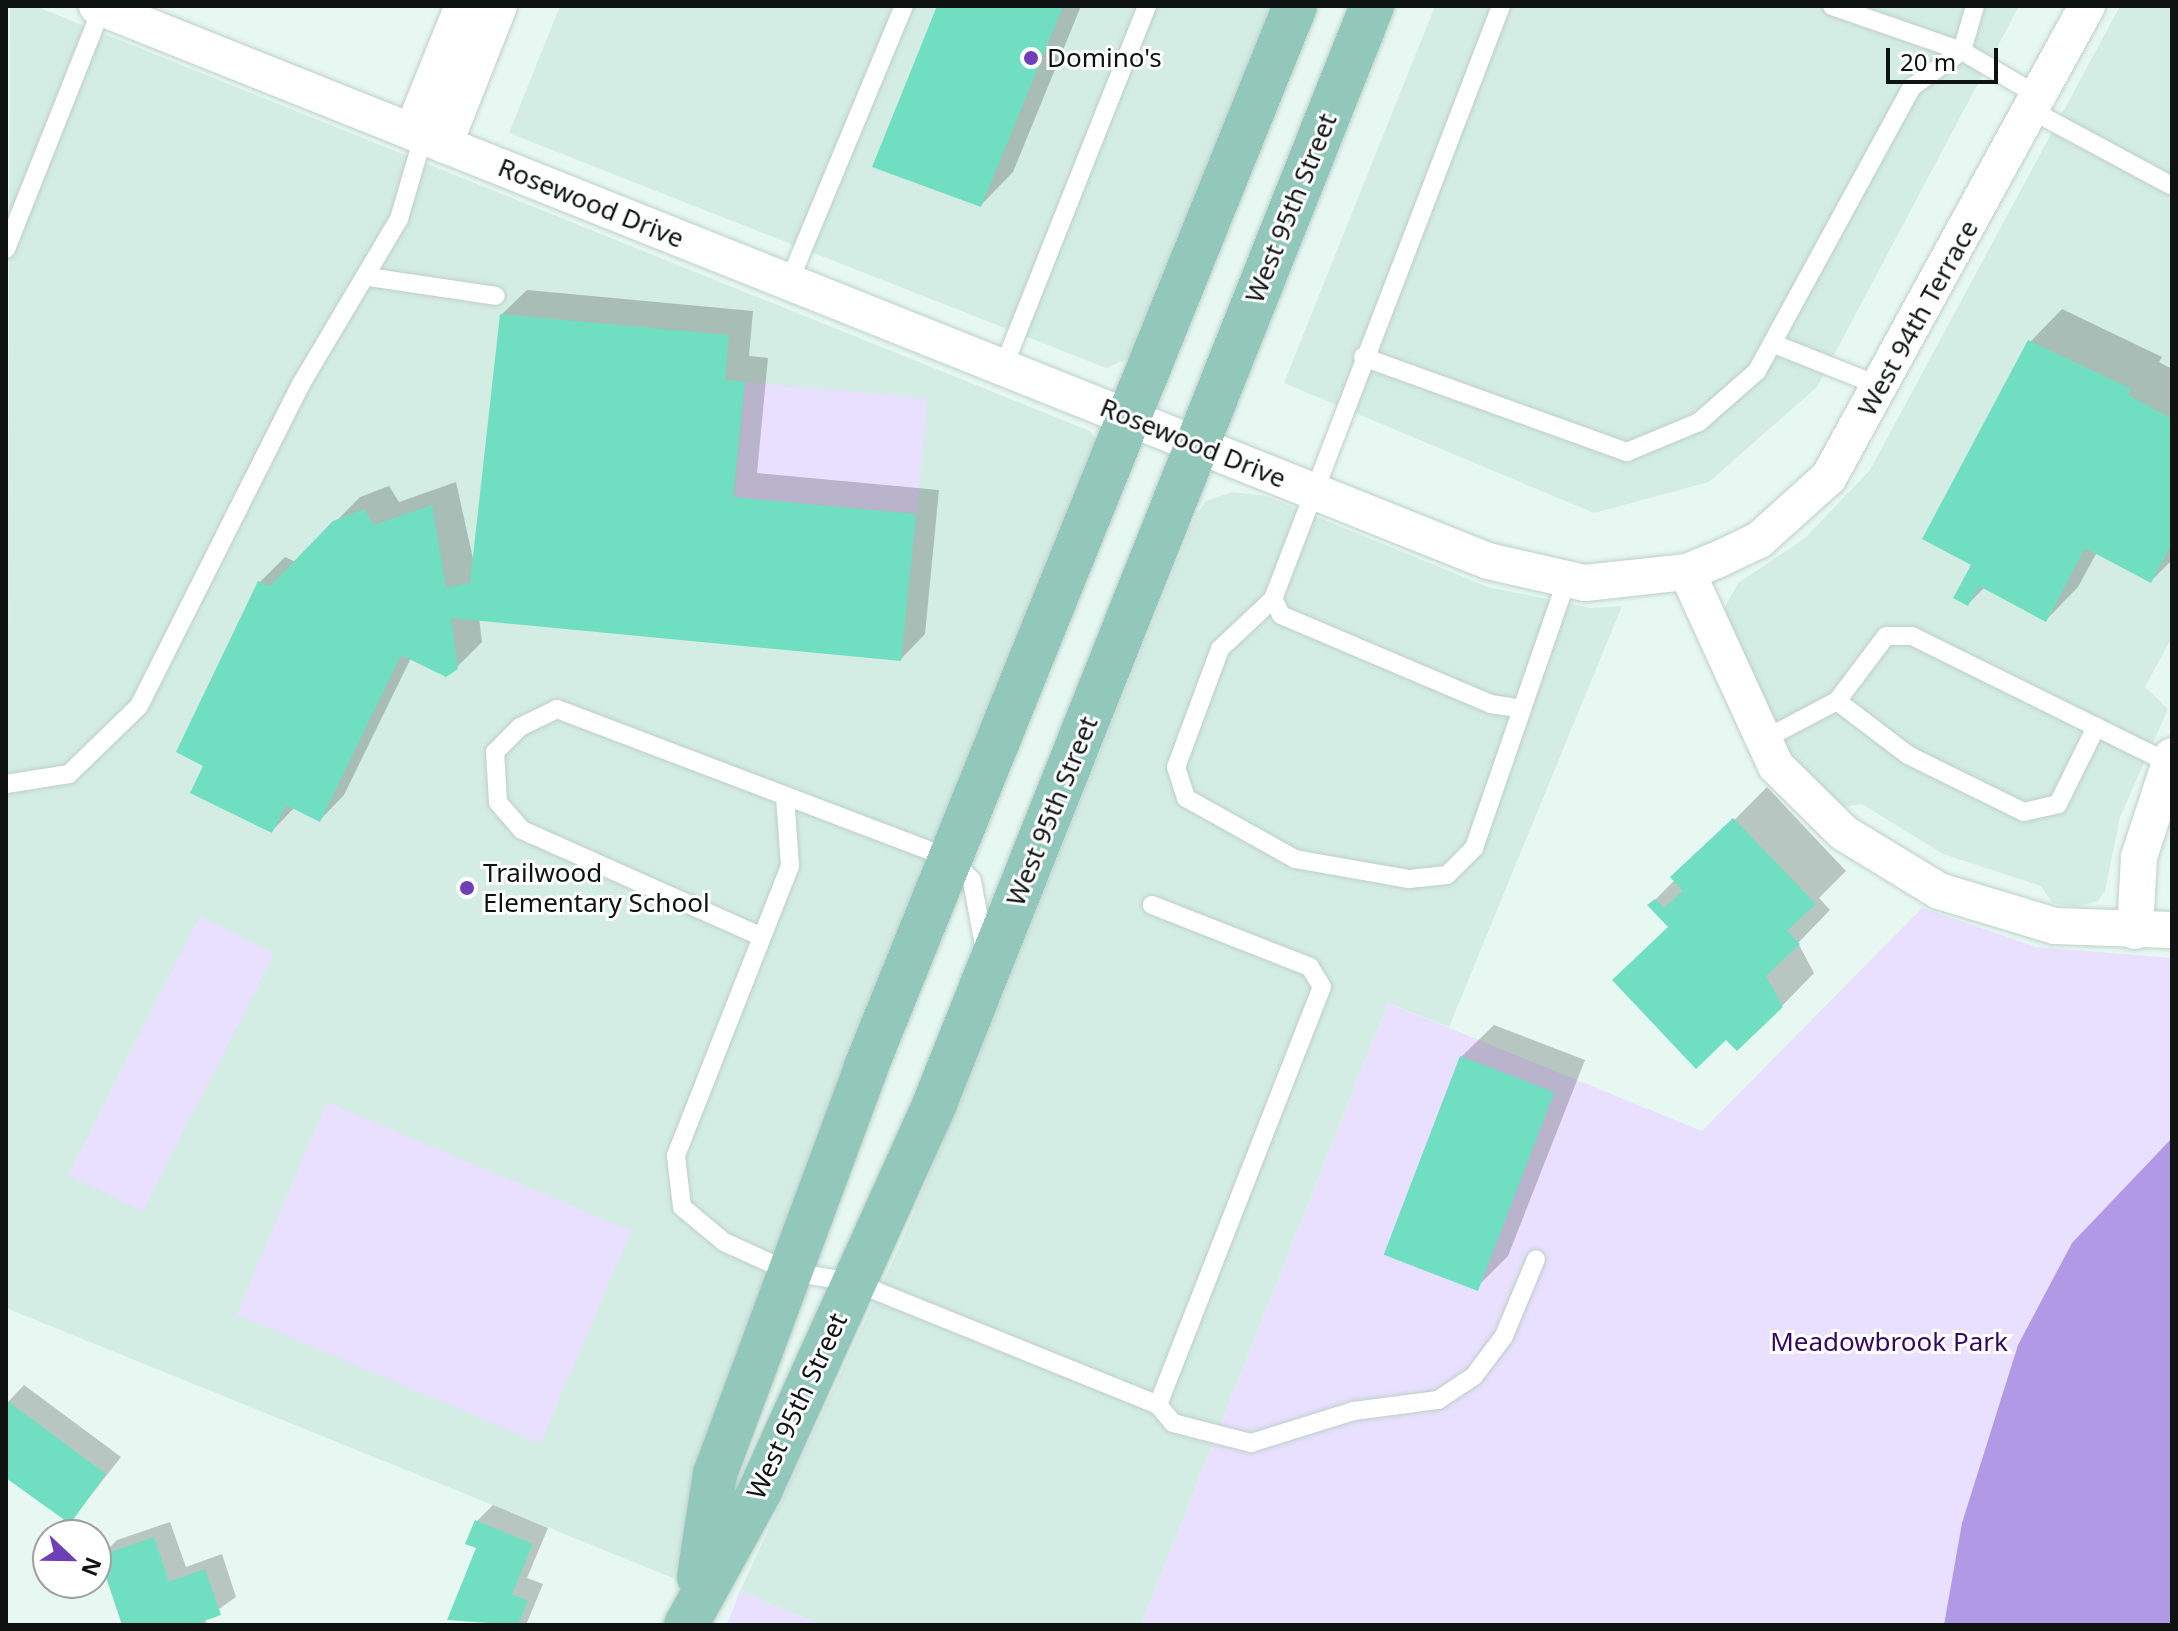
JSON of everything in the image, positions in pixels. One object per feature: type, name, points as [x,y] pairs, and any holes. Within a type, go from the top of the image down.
[{"type":"main road","name":"West 95th Street","points":[[691,1612],[715,1474],[790,1272],[951,859],[1132,419],[1295,6]]},
{"type":"main road","name":"West 95th Street","points":[[691,1612],[760,1491],[991,966],[1372,6]]},
{"type":"street","points":[[426,138],[463,6]]},
{"type":"street","points":[[426,138],[499,6]]},
{"type":"street","name":"West 94th Terrace","points":[[1687,572],[1759,540],[1804,503],[1829,477],[1882,387],[2087,6]]},
{"type":"street","name":"Rosewood Drive","points":[[100,7],[1488,561],[1567,579],[1687,572]]},
{"type":"street","points":[[1687,572],[1776,766],[1844,833],[1939,891],[2055,926],[2172,930]]},
{"type":"street","points":[[2135,931],[2139,857],[2170,760]]},
{"type":"lane","points":[[789,282],[904,6]]},
{"type":"lane","points":[[1003,368],[1147,6]]},
{"type":"lane","points":[[1501,6],[1363,357],[1277,607],[1220,649],[1176,767],[1186,798],[1295,859],[1409,879],[1447,875],[1474,848],[1567,579]]},
{"type":"lane","points":[[1832,6],[1962,51],[2035,103],[2172,186]]},
{"type":"lane","points":[[1363,357],[1627,452],[1699,422],[1757,371],[1912,87],[1962,51],[1975,6]]},
{"type":"lane","points":[[6,249],[100,7]]},
{"type":"lane","points":[[6,784],[69,774],[101,751],[139,706],[301,384],[368,277],[415,179],[426,138]]},
{"type":"lane","points":[[368,277],[496,296]]},
{"type":"lane","points":[[1774,344],[1882,387]]},
{"type":"lane","points":[[1277,607],[1491,704],[1522,709]]},
{"type":"lane","points":[[1763,740],[1837,701],[1886,636],[1912,636],[2170,760]]},
{"type":"lane","points":[[1837,701],[1908,755],[2024,812],[2058,804],[2096,727]]},
{"type":"lane","points":[[760,936],[522,830],[498,802],[495,752],[520,727],[557,709],[951,859],[972,881],[977,935],[991,966]]},
{"type":"lane","points":[[785,796],[790,866],[676,1156],[682,1207],[724,1242],[790,1272],[854,1282],[1158,1405],[1173,1423],[1251,1443],[1354,1411],[1438,1400],[1474,1376],[1504,1336],[1536,1259]]},
{"type":"lane","points":[[1152,905],[1310,967],[1322,987],[1158,1405]]},
{"type":"shaded area","name":"Trailwood Elementary School","points":[[10,6],[35,6],[1090,431],[1100,445],[754,1317],[673,1578],[6,1308]]},
{"type":"shaded area","points":[[560,6],[1275,6],[1132,357],[1106,368],[509,133]]},
{"type":"shaded area","points":[[1435,6],[2019,6],[1817,387],[1709,482],[1594,513],[1284,383]]},
{"type":"shaded area","points":[[2120,6],[2172,6],[2172,637],[2145,687],[2168,709],[2120,817],[2105,891],[2098,901],[2075,907],[2052,903],[2041,886],[1943,854],[1862,804],[1842,807],[1783,747],[1724,609],[1738,583],[1804,539],[1870,470]]},
{"type":"shaded area","points":[[1232,492],[1266,496],[1488,587],[1591,608],[1622,606],[1449,1027],[1388,1003],[1141,1625],[821,1625],[740,1591],[903,1239],[1197,513],[1206,501]]},
{"type":"shaded area","points":[[2172,1138],[2172,1625],[1944,1625],[1962,1523],[2018,1345],[2072,1243]]},
{"type":"green space","points":[[745,382],[927,398],[917,514],[735,498]]},
{"type":"green space","name":"Meadowbrook Park","points":[[1922,908],[2036,947],[2172,958],[2172,1625],[1141,1625],[1388,1003],[1702,1131]]},
{"type":"green space","points":[[200,916],[274,954],[142,1212],[68,1174]]},
{"type":"green space","points":[[327,1102],[631,1231],[541,1444],[237,1315]]},
{"type":"green space","points":[[740,1591],[821,1625],[727,1625]]},
{"type":"building","points":[[937,6],[1063,6],[981,207],[872,167]]},
{"type":"building","points":[[500,314],[729,335],[725,380],[745,382],[733,497],[916,514],[901,661],[451,618],[458,669],[446,677],[401,655],[320,822],[286,805],[272,833],[190,793],[203,766],[176,752],[258,581],[270,586],[333,521],[364,509],[374,525],[432,505],[446,588],[470,583]]},
{"type":"building","points":[[2028,340],[2131,389],[2128,395],[2172,419],[2172,543],[2151,583],[2085,548],[2046,622],[1979,586],[1968,606],[1953,598],[1971,565],[1922,539]]},
{"type":"building","points":[[1733,818],[1816,904],[1787,931],[1800,944],[1766,976],[1783,1007],[1737,1051],[1726,1040],[1696,1069],[1612,980],[1668,927],[1647,905],[1655,899],[1664,908],[1683,891],[1670,877]]},
{"type":"building","points":[[1460,1056],[1554,1092],[1478,1291],[1384,1255]]},
{"type":"building","points":[[6,1400],[106,1474],[74,1519],[63,1519],[6,1478]]},
{"type":"building","points":[[475,1520],[533,1544],[512,1594],[528,1601],[518,1625],[447,1620],[476,1548],[465,1544]]},
{"type":"building","points":[[154,1537],[169,1582],[205,1569],[221,1615],[193,1625],[122,1625],[112,1595],[112,1552]]},
{"type":"place","name":"Domino's","points":[[1031,58]]},
{"type":"place","name":"Trailwood Elementary School","points":[[467,888]]}]
